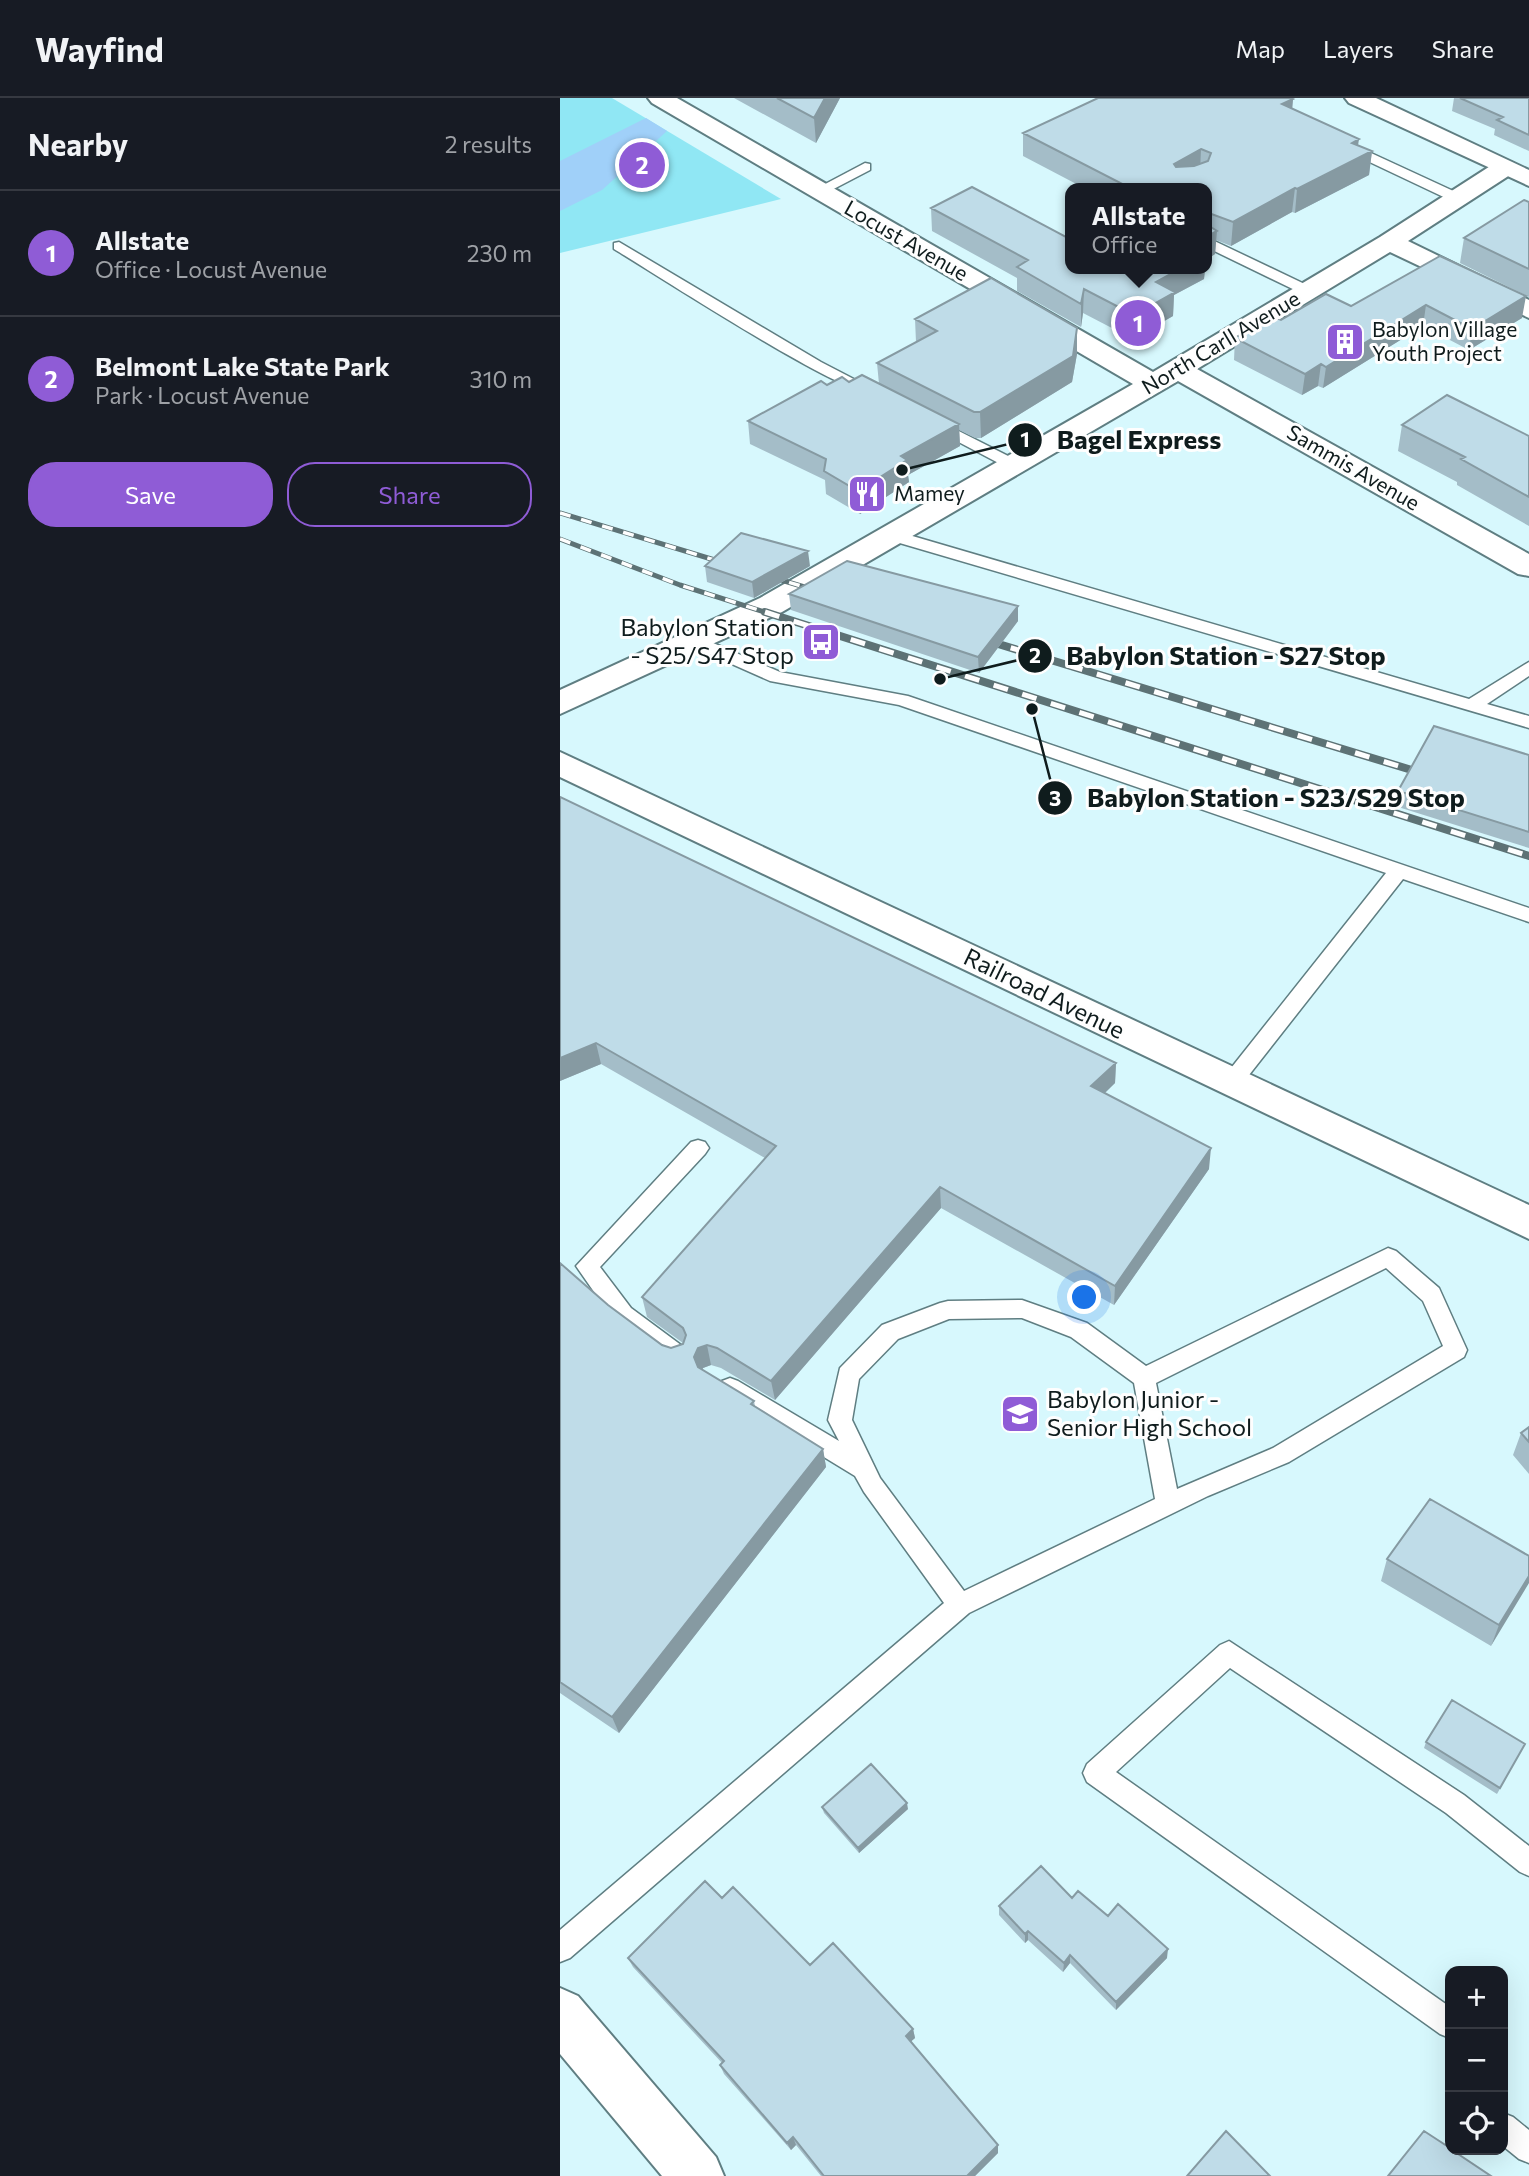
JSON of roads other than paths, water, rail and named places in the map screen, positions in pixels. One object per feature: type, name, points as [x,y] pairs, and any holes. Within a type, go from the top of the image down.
[{"type":"street","name":"Locust Avenue","points":[[660,98],[1153,384]]},
{"type":"street","points":[[1362,99],[1529,179]]},
{"type":"street","name":"North Carll Avenue","points":[[560,703],[697,642],[771,605],[1153,384],[1389,242],[1504,167]]},
{"type":"street","points":[[1389,242],[1529,310]]},
{"type":"street","name":"Sammis Avenue","points":[[1177,369],[1529,567]]},
{"type":"street","name":"Railroad Avenue","points":[[560,763],[1529,1223]]},
{"type":"street","points":[[560,2014],[697,2176]]},
{"type":"lane","points":[[1336,140],[1457,198]]},
{"type":"lane","points":[[820,191],[865,167]]},
{"type":"lane","points":[[1212,244],[1308,291]]},
{"type":"lane","points":[[619,246],[816,365],[881,397]]},
{"type":"lane","points":[[925,419],[1014,465]]},
{"type":"lane","points":[[892,535],[1529,722]]},
{"type":"lane","points":[[697,642],[776,677],[902,700],[1529,915]]},
{"type":"lane","points":[[1472,705],[1529,667]]},
{"type":"lane","points":[[1231,1083],[1399,870]]},
{"type":"lane","points":[[677,1355],[622,1315],[587,1266],[698,1148]]},
{"type":"lane","points":[[560,1948],[960,1605],[1168,1504],[1281,1455],[1456,1350],[1431,1294],[1388,1257],[1143,1378]]},
{"type":"lane","points":[[960,1605],[872,1485],[840,1420],[848,1375],[890,1332],[947,1310],[1022,1308],[1079,1330],[1143,1378],[1168,1504]]},
{"type":"lane","points":[[712,1377],[863,1468]]},
{"type":"lane","points":[[1445,2020],[1096,1773],[1229,1653],[1455,1804],[1529,1863]]},
{"type":"lane","points":[[1508,2131],[1529,2149]]},
{"type":"railway","points":[[560,513],[731,565]]},
{"type":"railway","points":[[560,539],[680,585],[771,614]]},
{"type":"railway","points":[[768,576],[821,592]]},
{"type":"railway","points":[[765,612],[1529,856]]},
{"type":"railway","points":[[982,639],[1428,775]]},
{"type":"place","name":"Belmont Lake State Park","points":[[642,165]]},
{"type":"place","name":"Allstate","points":[[1138,323]]},
{"type":"place","name":"Babylon Village Youth Project","points":[[1345,342]]},
{"type":"place","name":"Bagel Express","points":[[902,470]]},
{"type":"place","name":"Mamey","points":[[867,494]]},
{"type":"place","name":"Babylon Station - S25/S47 Stop","points":[[821,642]]},
{"type":"place","name":"Babylon Station - S27 Stop","points":[[940,679]]},
{"type":"place","name":"Babylon Station - S23/S29 Stop","points":[[1032,709]]},
{"type":"place","name":"Babylon Junior - Senior High School","points":[[1020,1414]]}]
